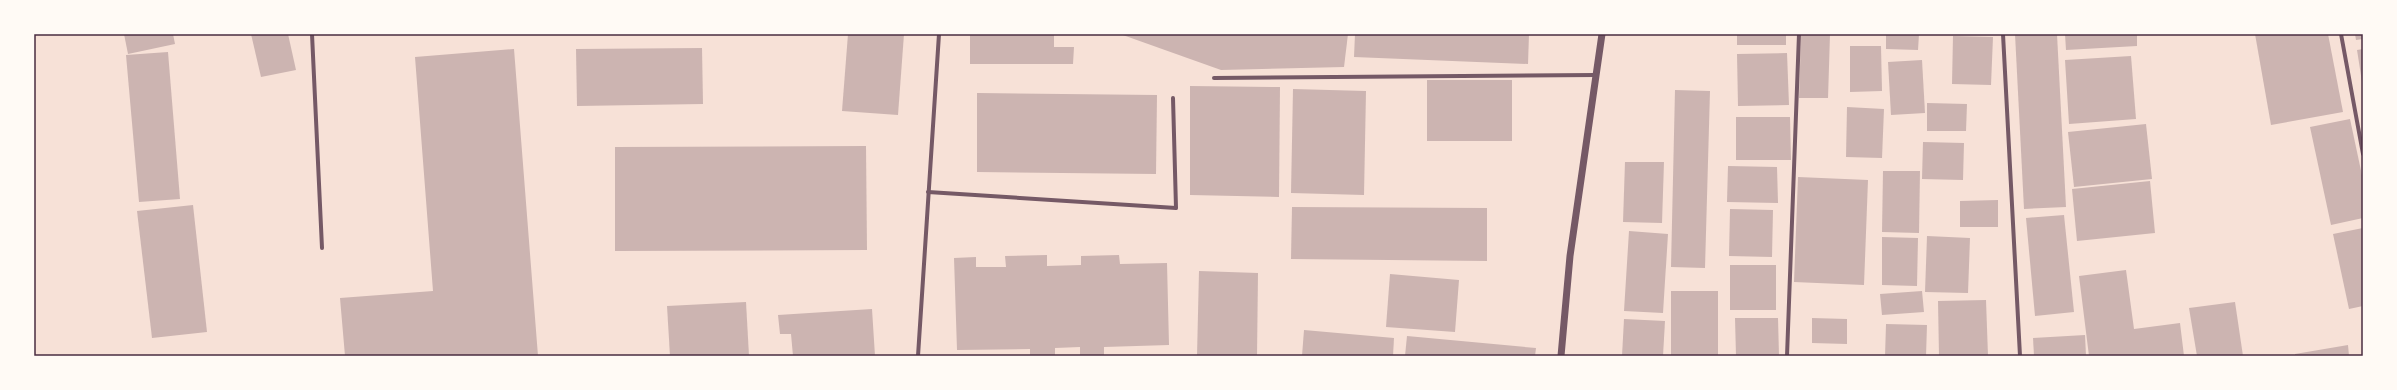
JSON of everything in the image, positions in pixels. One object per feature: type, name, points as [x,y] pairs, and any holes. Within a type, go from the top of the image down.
[{"type":"street","points":[[312,34],[322,248]]},
{"type":"street","points":[[918,356],[939,34]]},
{"type":"street","points":[[1561,356],[1570,256],[1602,34]]},
{"type":"street","points":[[1787,356],[1799,34]]},
{"type":"street","points":[[2003,34],[2020,356]]},
{"type":"street","points":[[2341,34],[2363,154]]},
{"type":"street","points":[[1214,78],[1597,76]]},
{"type":"street","points":[[928,192],[1176,208],[1173,98]]},
{"type":"building","points":[[124,34],[173,34],[175,44],[128,54]]},
{"type":"building","points":[[251,34],[288,34],[296,70],[261,77]]},
{"type":"building","points":[[848,34],[904,34],[898,115],[842,111]]},
{"type":"building","points":[[970,34],[1054,34],[1054,47],[1074,47],[1073,64],[970,64]]},
{"type":"building","points":[[1120,34],[1348,34],[1344,67],[1221,70]]},
{"type":"building","points":[[1355,34],[1529,34],[1528,64],[1354,57]]},
{"type":"building","points":[[1737,34],[1786,34],[1786,45],[1737,45]]},
{"type":"building","points":[[1801,34],[1830,34],[1828,98],[1799,98]]},
{"type":"building","points":[[1886,34],[1919,34],[1918,50],[1886,49]]},
{"type":"building","points":[[2015,34],[2057,34],[2066,207],[2024,209]]},
{"type":"building","points":[[2065,34],[2137,34],[2137,46],[2066,50]]},
{"type":"building","points":[[2255,34],[2328,34],[2343,112],[2271,125]]},
{"type":"building","points":[[2355,34],[2363,34],[2363,39],[2356,40]]},
{"type":"building","points":[[1953,36],[1993,37],[1991,85],[1952,84]]},
{"type":"building","points":[[1850,46],[1881,46],[1882,91],[1850,92]]},
{"type":"building","points":[[702,48],[703,104],[577,106],[576,49]]},
{"type":"building","points":[[514,49],[538,356],[345,356],[340,298],[433,291],[415,57]]},
{"type":"building","points":[[2363,49],[2363,82],[2362,82],[2357,50]]},
{"type":"building","points":[[168,52],[180,199],[139,202],[126,55]]},
{"type":"building","points":[[1787,53],[1789,105],[1738,106],[1737,54]]},
{"type":"building","points":[[2131,56],[2136,119],[2069,124],[2065,60]]},
{"type":"building","points":[[1922,60],[1925,113],[1891,115],[1888,62]]},
{"type":"building","points":[[1427,80],[1512,80],[1512,141],[1427,141]]},
{"type":"building","points":[[1190,86],[1280,87],[1279,197],[1190,195]]},
{"type":"building","points":[[1293,89],[1366,91],[1364,195],[1291,193]]},
{"type":"building","points":[[1675,90],[1710,91],[1705,268],[1671,267]]},
{"type":"building","points":[[977,93],[1157,95],[1156,174],[977,172]]},
{"type":"building","points":[[1927,103],[1967,104],[1966,131],[1927,131]]},
{"type":"building","points":[[1847,107],[1884,109],[1882,158],[1846,157]]},
{"type":"building","points":[[1736,117],[1790,117],[1791,160],[1736,160]]},
{"type":"building","points":[[2350,119],[2363,180],[2363,218],[2331,225],[2310,127]]},
{"type":"building","points":[[2146,124],[2152,179],[2074,187],[2068,132]]},
{"type":"building","points":[[1923,142],[1964,143],[1963,180],[1922,179]]},
{"type":"building","points":[[866,146],[867,250],[615,251],[615,147]]},
{"type":"building","points":[[1625,162],[1664,162],[1662,223],[1623,222]]},
{"type":"building","points":[[1728,166],[1777,167],[1778,203],[1727,202]]},
{"type":"building","points":[[1883,171],[1920,171],[1919,233],[1882,232]]},
{"type":"building","points":[[1798,177],[1868,180],[1864,285],[1794,282]]},
{"type":"building","points":[[2150,181],[2155,233],[2077,241],[2072,189]]},
{"type":"building","points":[[1998,200],[1998,227],[1960,227],[1960,201]]},
{"type":"building","points":[[193,205],[207,332],[152,338],[137,211]]},
{"type":"building","points":[[1292,207],[1487,208],[1487,261],[1291,259]]},
{"type":"building","points":[[1730,209],[1773,210],[1772,257],[1729,256]]},
{"type":"building","points":[[2064,215],[2074,312],[2035,316],[2026,218]]},
{"type":"building","points":[[2363,228],[2363,306],[2349,309],[2333,234]]},
{"type":"building","points":[[1629,231],[1668,234],[1663,313],[1624,311]]},
{"type":"building","points":[[1927,236],[1970,238],[1968,293],[1925,292]]},
{"type":"building","points":[[1882,237],[1918,238],[1917,286],[1882,285]]},
{"type":"building","points":[[1047,255],[1047,266],[1081,265],[1081,256],[1119,255],[1120,264],[1167,263],[1169,345],[1104,347],[1104,356],[1080,356],[1080,347],[1055,348],[1055,356],[1030,356],[1030,349],[957,350],[954,258],[976,257],[976,267],[1006,267],[1005,256]]},
{"type":"building","points":[[1730,265],[1776,265],[1776,310],[1730,310]]},
{"type":"building","points":[[2126,270],[2134,329],[2180,323],[2184,356],[2089,356],[2079,276]]},
{"type":"building","points":[[1199,271],[1258,273],[1257,356],[1197,356]]},
{"type":"building","points":[[1390,274],[1459,280],[1455,332],[1386,327]]},
{"type":"building","points":[[1671,291],[1718,291],[1718,356],[1671,356]]},
{"type":"building","points":[[1922,291],[1924,312],[1882,315],[1880,294]]},
{"type":"building","points":[[1986,300],[1988,356],[1939,356],[1938,301]]},
{"type":"building","points":[[746,302],[749,356],[670,356],[667,306]]},
{"type":"building","points":[[2235,302],[2243,356],[2197,356],[2189,308]]},
{"type":"building","points":[[872,309],[875,356],[793,356],[791,334],[780,334],[778,315]]},
{"type":"building","points":[[1735,318],[1778,318],[1779,356],[1736,356]]},
{"type":"building","points":[[1812,318],[1847,319],[1847,344],[1812,343]]},
{"type":"building","points":[[1624,319],[1665,321],[1663,356],[1622,356]]},
{"type":"building","points":[[1886,324],[1927,325],[1926,356],[1885,356]]},
{"type":"building","points":[[1304,330],[1394,338],[1393,356],[1302,356]]},
{"type":"building","points":[[2085,335],[2086,356],[2034,356],[2033,338]]},
{"type":"building","points":[[1407,336],[1536,348],[1535,356],[1405,356]]},
{"type":"building","points":[[2348,345],[2349,356],[2295,356],[2295,354]]}]
